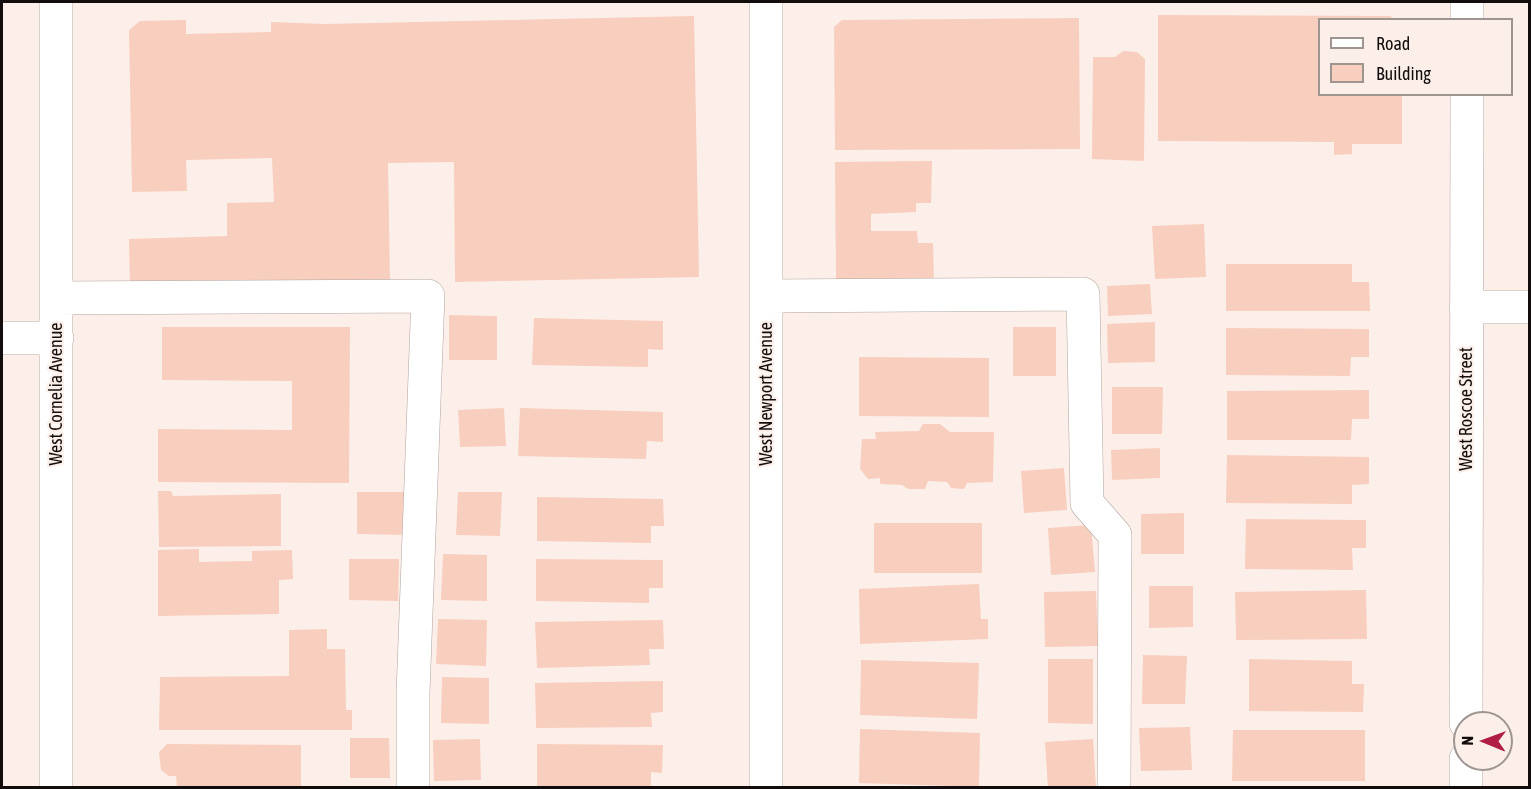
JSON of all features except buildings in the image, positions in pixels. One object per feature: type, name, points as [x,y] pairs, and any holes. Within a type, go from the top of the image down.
[{"type":"street","name":"West Cornelia Avenue","points":[[56,2],[56,788]]},
{"type":"street","name":"West Newport Avenue","points":[[766,2],[766,788]]},
{"type":"street","points":[[1467,2],[1467,18]]},
{"type":"street","name":"West Roscoe Street","points":[[1466,711],[1467,96]]},
{"type":"street","points":[[766,296],[1083,294],[1087,503],[1115,535],[1114,788]]},
{"type":"street","points":[[56,298],[428,296],[413,693],[413,788]]},
{"type":"street","points":[[1466,307],[1530,307]]},
{"type":"street","points":[[2,338],[57,338]]},
{"type":"street","points":[[1466,771],[1466,788]]}]
